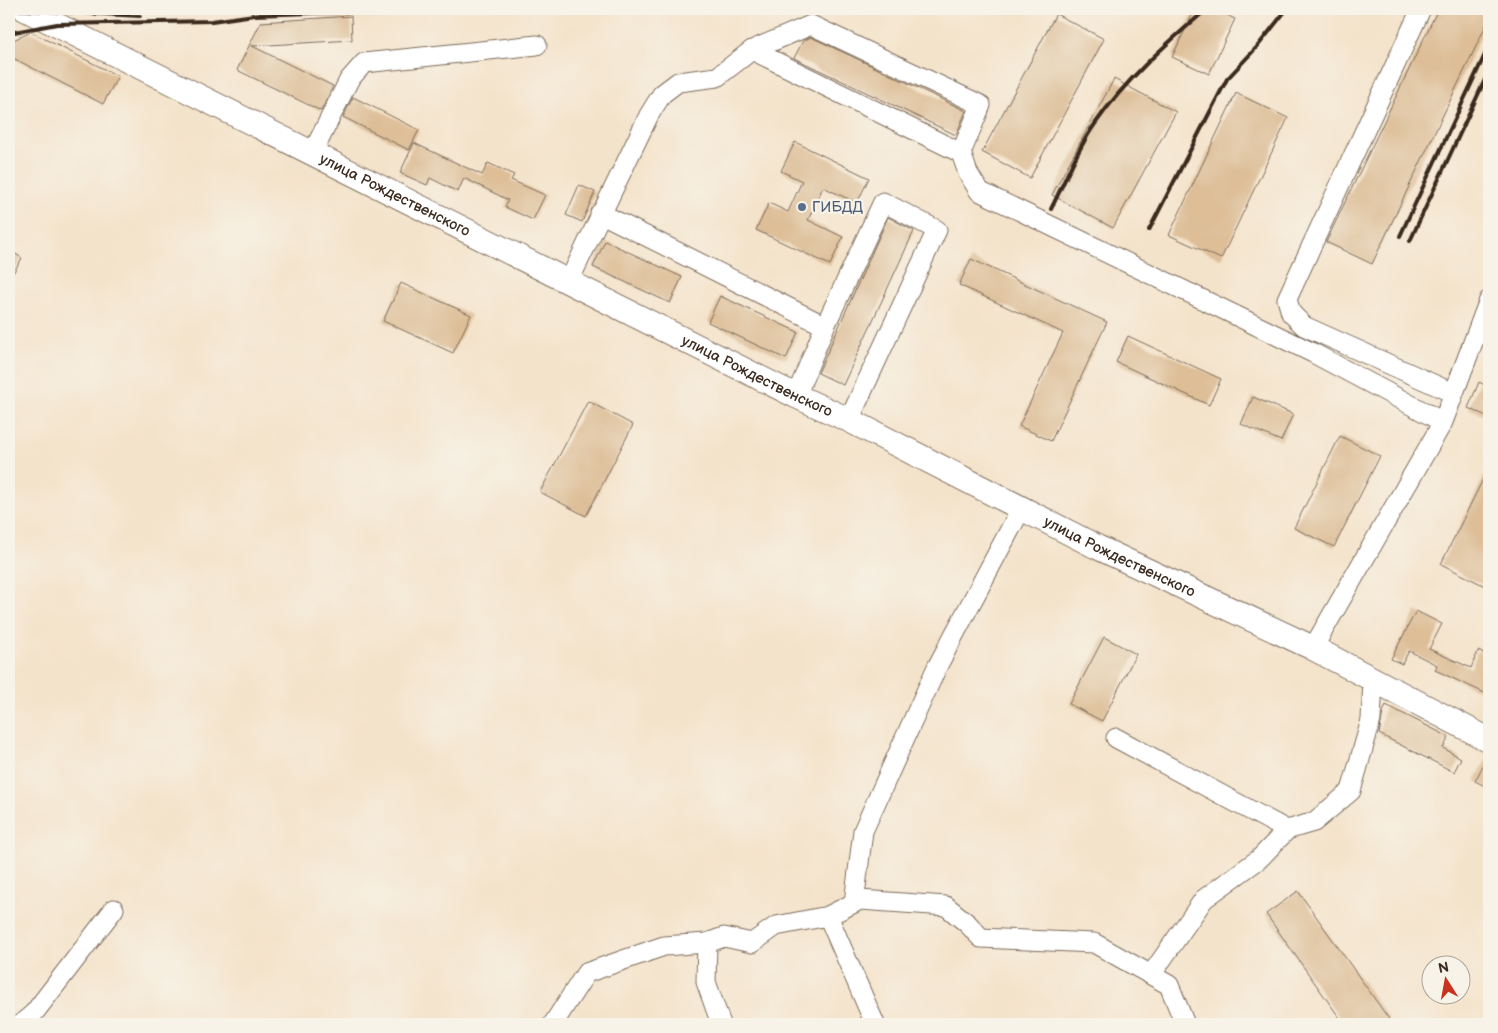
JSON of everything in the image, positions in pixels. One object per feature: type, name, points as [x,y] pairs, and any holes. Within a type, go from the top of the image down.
[{"type":"main road","name":"улица Рождественского","points":[[26,9],[796,396],[849,420],[1097,547],[1313,648],[1489,740]]},
{"type":"main road","points":[[1313,648],[1489,726]]},
{"type":"street","points":[[1421,9],[1287,299],[1291,313],[1304,326],[1453,393]]},
{"type":"street","points":[[569,281],[600,213],[649,115],[662,94],[678,82],[717,77],[752,50],[812,25],[981,105],[961,153],[968,173],[979,191],[1313,353],[1443,422]]},
{"type":"street","points":[[313,152],[349,80],[364,63],[537,45]]},
{"type":"street","points":[[752,50],[961,153]]},
{"type":"street","points":[[796,396],[825,326],[883,202],[937,230],[849,420]]},
{"type":"street","points":[[600,213],[825,326]]},
{"type":"street","points":[[1313,648],[1443,422],[1489,300]]},
{"type":"street","points":[[854,902],[863,831],[937,667],[1021,509]]},
{"type":"street","points":[[1151,975],[1204,899],[1258,859],[1287,830],[1314,822],[1351,791],[1371,720],[1373,680]]},
{"type":"street","points":[[1116,738],[1287,830]]},
{"type":"street","points":[[553,1024],[586,973],[664,946],[706,943],[724,937],[752,944],[776,926],[828,916],[860,900],[946,906],[968,924],[981,938],[1094,943],[1169,985],[1185,1024]]},
{"type":"street","points":[[21,1024],[34,1013],[114,909]]},
{"type":"street","points":[[828,916],[875,1024]]},
{"type":"street","points":[[706,943],[706,982],[721,1024]]},
{"type":"building","points":[[1195,9],[1214,9],[1235,19],[1209,74],[1172,57]]},
{"type":"building","points":[[1438,9],[1489,9],[1489,19],[1372,264],[1326,242]]},
{"type":"building","points":[[1056,14],[1104,39],[1030,178],[982,152]]},
{"type":"building","points":[[351,16],[352,40],[252,46],[333,86],[321,111],[237,70],[261,22]]},
{"type":"building","points":[[31,32],[118,76],[103,104],[9,56],[9,42]]},
{"type":"building","points":[[811,37],[966,111],[956,135],[794,58],[803,41]]},
{"type":"building","points":[[1114,79],[1176,112],[1113,228],[1052,195]]},
{"type":"building","points":[[1236,93],[1288,118],[1221,259],[1169,235]]},
{"type":"building","points":[[353,97],[419,130],[409,150],[343,117]]},
{"type":"building","name":"ГИБДД","points":[[795,142],[869,178],[857,203],[823,187],[808,220],[843,237],[830,265],[756,230],[769,203],[788,212],[802,181],[781,171]]},
{"type":"building","points":[[414,143],[482,175],[488,163],[514,175],[511,180],[545,195],[533,220],[505,207],[508,200],[464,178],[458,192],[430,178],[427,185],[400,173]]},
{"type":"building","points":[[579,185],[595,192],[582,222],[566,215]]},
{"type":"building","points":[[888,217],[914,231],[843,385],[818,373]]},
{"type":"building","points":[[605,241],[682,277],[670,303],[593,267]]},
{"type":"building","points":[[9,250],[22,258],[9,280]]},
{"type":"building","points":[[971,259],[1107,322],[1051,441],[1019,426],[1063,333],[959,285]]},
{"type":"building","points":[[401,283],[471,315],[453,353],[383,321]]},
{"type":"building","points":[[720,296],[798,332],[786,359],[708,322]]},
{"type":"building","points":[[1128,336],[1221,379],[1209,405],[1116,362]]},
{"type":"building","points":[[1479,382],[1489,387],[1489,417],[1468,408]]},
{"type":"building","points":[[1253,397],[1293,414],[1281,441],[1241,424]]},
{"type":"building","points":[[588,401],[633,425],[586,516],[540,492]]},
{"type":"building","points":[[1340,436],[1380,456],[1334,547],[1294,528]]},
{"type":"building","points":[[1489,467],[1489,588],[1441,564]]},
{"type":"building","points":[[1416,611],[1442,624],[1429,649],[1471,668],[1478,651],[1489,656],[1489,695],[1435,670],[1437,665],[1409,651],[1402,664],[1391,659]]},
{"type":"building","points":[[1104,637],[1136,654],[1102,721],[1069,704]]},
{"type":"building","points":[[1386,705],[1449,737],[1443,748],[1461,758],[1454,772],[1379,734]]},
{"type":"building","points":[[1489,754],[1489,788],[1475,781]]},
{"type":"building","points":[[1298,891],[1389,1019],[1381,1024],[1344,1024],[1266,914]]},
{"type":"railway","points":[[9,9],[140,16]]},
{"type":"railway","points":[[9,33],[57,24],[212,21],[254,15],[429,9]]},
{"type":"railway","points":[[1051,209],[1082,144],[1107,108],[1147,63],[1207,9]]},
{"type":"railway","points":[[1149,230],[1227,79],[1257,47],[1287,9]]},
{"type":"railway","points":[[1400,236],[1489,46]]},
{"type":"railway","points":[[1410,241],[1489,71]]},
{"type":"place","name":"ГИБДД","points":[[802,207]]}]
